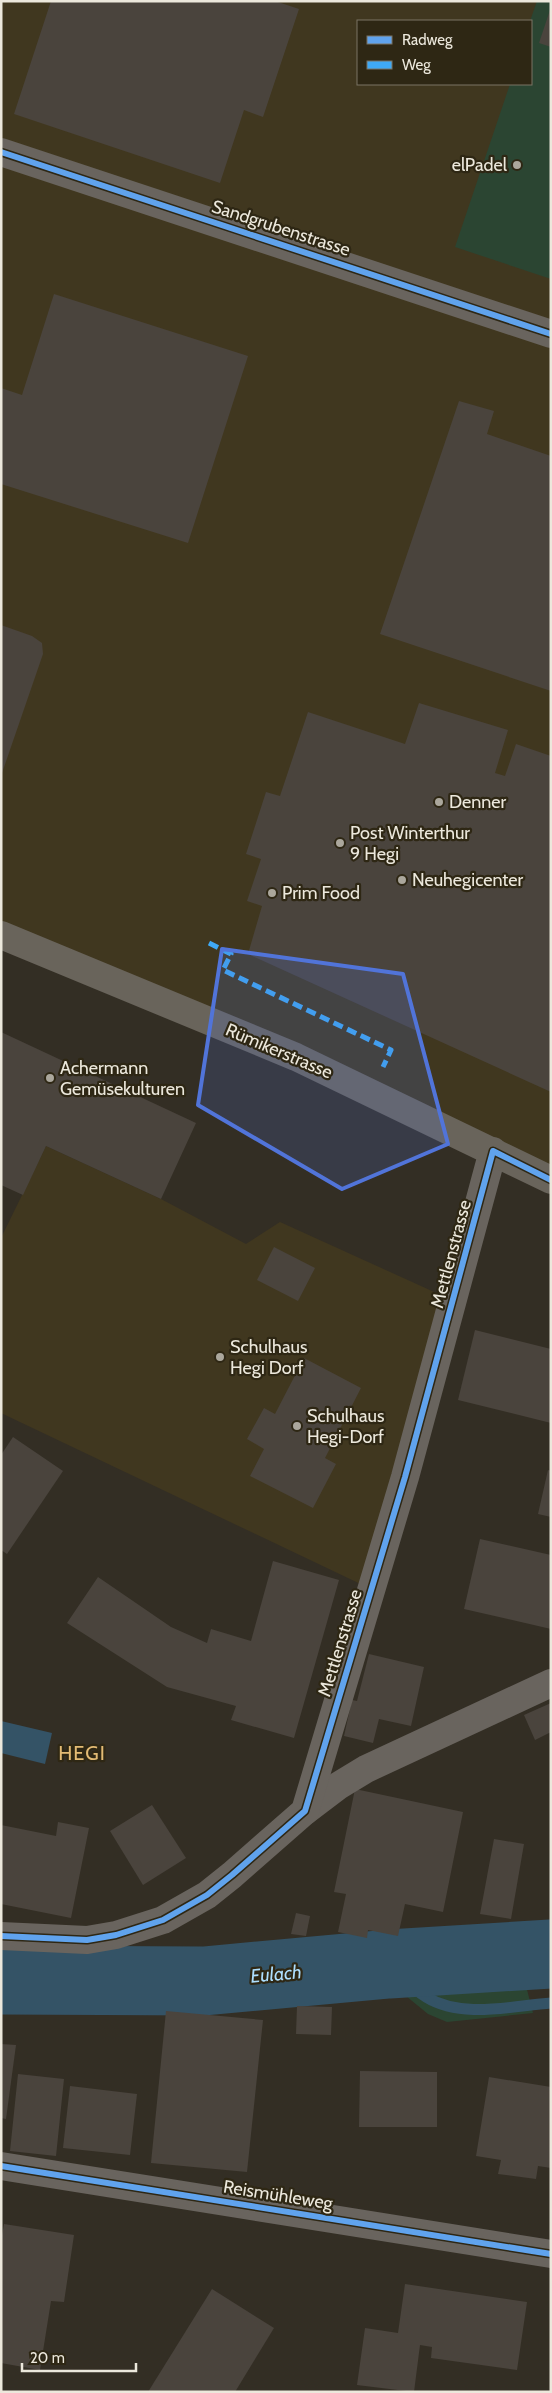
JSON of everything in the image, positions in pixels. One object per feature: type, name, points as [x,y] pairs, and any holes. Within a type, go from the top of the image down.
[{"type":"main road","name":"Rümikerstrasse","points":[[1,936],[296,1057],[551,1180]]},
{"type":"street","name":"Sandgrubenstrasse","points":[[1,152],[551,334]]},
{"type":"street","name":"Mettlenstrasse","points":[[305,1812],[406,1477],[493,1151]]},
{"type":"street","points":[[1,1936],[87,1940],[116,1935],[163,1920],[206,1895],[226,1880],[338,1786],[366,1769],[551,1683]]},
{"type":"street","name":"Reismühleweg","points":[[1,2166],[551,2254]]},
{"type":"highlighted area","points":[[222,949],[403,974],[448,1144],[342,1189],[198,1105]]},
{"type":"shaded area","points":[[1,1],[551,1],[551,1180],[1,935]]},
{"type":"shaded area","name":"Schulhaus Hegi Dorf","points":[[46,1146],[161,1199],[246,1244],[280,1222],[454,1301],[371,1589],[1,1413],[1,1238]]},
{"type":"green space","name":"elPadel","points":[[537,1],[551,1],[551,279],[455,247],[510,85],[532,85],[532,20],[530,20]]},
{"type":"green space","points":[[551,1941],[551,1971],[523,1974],[533,2013],[447,2022],[428,2014],[395,1987],[378,1985],[162,2003],[1,1995],[1,1961],[163,1963],[432,1944]]},
{"type":"water","points":[[1,1721],[52,1733],[45,1764],[1,1753]]},
{"type":"building","points":[[51,1],[275,1],[299,9],[263,117],[244,110],[220,183],[14,114]]},
{"type":"building","points":[[551,10],[551,47],[539,43]]},
{"type":"building","points":[[54,294],[248,356],[188,543],[1,484],[1,388],[22,395]]},
{"type":"building","points":[[459,401],[494,411],[487,434],[551,456],[551,691],[380,634]]},
{"type":"building","points":[[1,625],[32,636],[42,643],[43,654],[2,773]]},
{"type":"building","name":"Neuhegicenter","points":[[419,703],[508,730],[495,773],[505,776],[516,744],[551,756],[551,1092],[248,954],[262,906],[247,901],[261,859],[246,854],[266,792],[280,796],[308,712],[405,744]]},
{"type":"building","name":"Achermann Gemüsekulturen","points":[[1,1032],[196,1123],[161,1199],[46,1146],[23,1195],[1,1185]]},
{"type":"building","points":[[274,1247],[315,1268],[298,1301],[257,1280]]},
{"type":"building","points":[[475,1330],[551,1349],[551,1423],[458,1400]]},
{"type":"building","name":"Schulhaus Hegi-Dorf","points":[[304,1358],[361,1388],[325,1458],[336,1464],[313,1508],[250,1476],[264,1449],[247,1439],[264,1408],[275,1414]]},
{"type":"building","points":[[13,1437],[63,1471],[7,1554],[1,1550],[1,1455]]},
{"type":"building","points":[[548,1470],[551,1471],[551,1517],[538,1514]]},
{"type":"building","points":[[480,1539],[551,1555],[551,1629],[464,1609]]},
{"type":"building","points":[[273,1561],[339,1580],[294,1738],[231,1720],[236,1706],[167,1687],[67,1623],[98,1577],[171,1627],[207,1643],[211,1629],[251,1641]]},
{"type":"building","points":[[369,1654],[424,1667],[411,1726],[379,1719],[373,1743],[344,1736],[352,1700],[357,1701]]},
{"type":"building","points":[[551,1703],[551,1732],[535,1740],[524,1715]]},
{"type":"building","points":[[355,1789],[463,1812],[443,1912],[405,1904],[398,1936],[368,1930],[367,1938],[338,1932],[346,1894],[334,1892]]},
{"type":"building","points":[[152,1805],[186,1858],[143,1885],[110,1831]]},
{"type":"building","points":[[58,1822],[89,1828],[71,1918],[1,1904],[1,1825],[56,1836]]},
{"type":"building","points":[[494,1839],[524,1844],[511,1919],[480,1914]]},
{"type":"building","points":[[296,1913],[310,1916],[306,1936],[291,1934]]},
{"type":"building","points":[[297,2006],[332,2007],[331,2035],[296,2034]]},
{"type":"building","points":[[166,2011],[263,2020],[247,2172],[151,2163]]},
{"type":"building","points":[[1,2044],[16,2045],[6,2119],[1,2118]]},
{"type":"building","points":[[360,2071],[437,2072],[437,2127],[359,2127]]},
{"type":"building","points":[[18,2074],[64,2079],[56,2156],[10,2151]]},
{"type":"building","points":[[489,2077],[551,2087],[551,2168],[538,2166],[536,2179],[498,2174],[501,2160],[476,2156]]},
{"type":"building","points":[[70,2086],[137,2094],[130,2155],[63,2148]]},
{"type":"building","points":[[4,2224],[74,2235],[64,2302],[51,2301],[40,2370],[1,2363],[1,2241]]},
{"type":"building","points":[[405,2284],[527,2302],[517,2370],[431,2358],[432,2347],[420,2345],[414,2392],[357,2385],[365,2328],[398,2333]]},
{"type":"building","points":[[212,2289],[274,2328],[235,2392],[148,2392]]},
{"type":"waterway","name":"Eulach","points":[[1,1980],[204,1981],[389,1964],[551,1954]]},
{"type":"waterway","points":[[389,1964],[421,1994],[440,2004],[455,2008],[487,2009],[551,2003]]},
{"type":"marked path","points":[[209,943],[231,954],[223,970],[391,1050],[383,1067]]},
{"type":"cycle path","points":[[1,152],[551,334]]},
{"type":"cycle path","points":[[1,1936],[87,1940],[116,1935],[163,1920],[207,1895],[305,1811],[405,1477],[493,1151],[551,1180]]},
{"type":"cycle path","points":[[1,2166],[551,2254]]},
{"type":"place","name":"elPadel","points":[[517,165]]},
{"type":"place","name":"Denner","points":[[439,802]]},
{"type":"place","name":"Post Winterthur 9 Hegi","points":[[340,843]]},
{"type":"place","name":"Neuhegicenter","points":[[402,880]]},
{"type":"place","name":"Prim Food","points":[[272,893]]},
{"type":"place","name":"Achermann Gemüsekulturen","points":[[50,1078]]},
{"type":"place","name":"Schulhaus Hegi Dorf","points":[[220,1357]]},
{"type":"place","name":"Schulhaus Hegi-Dorf","points":[[297,1426]]},
{"type":"district","name":"HEGI","points":[[82,1753]]}]
